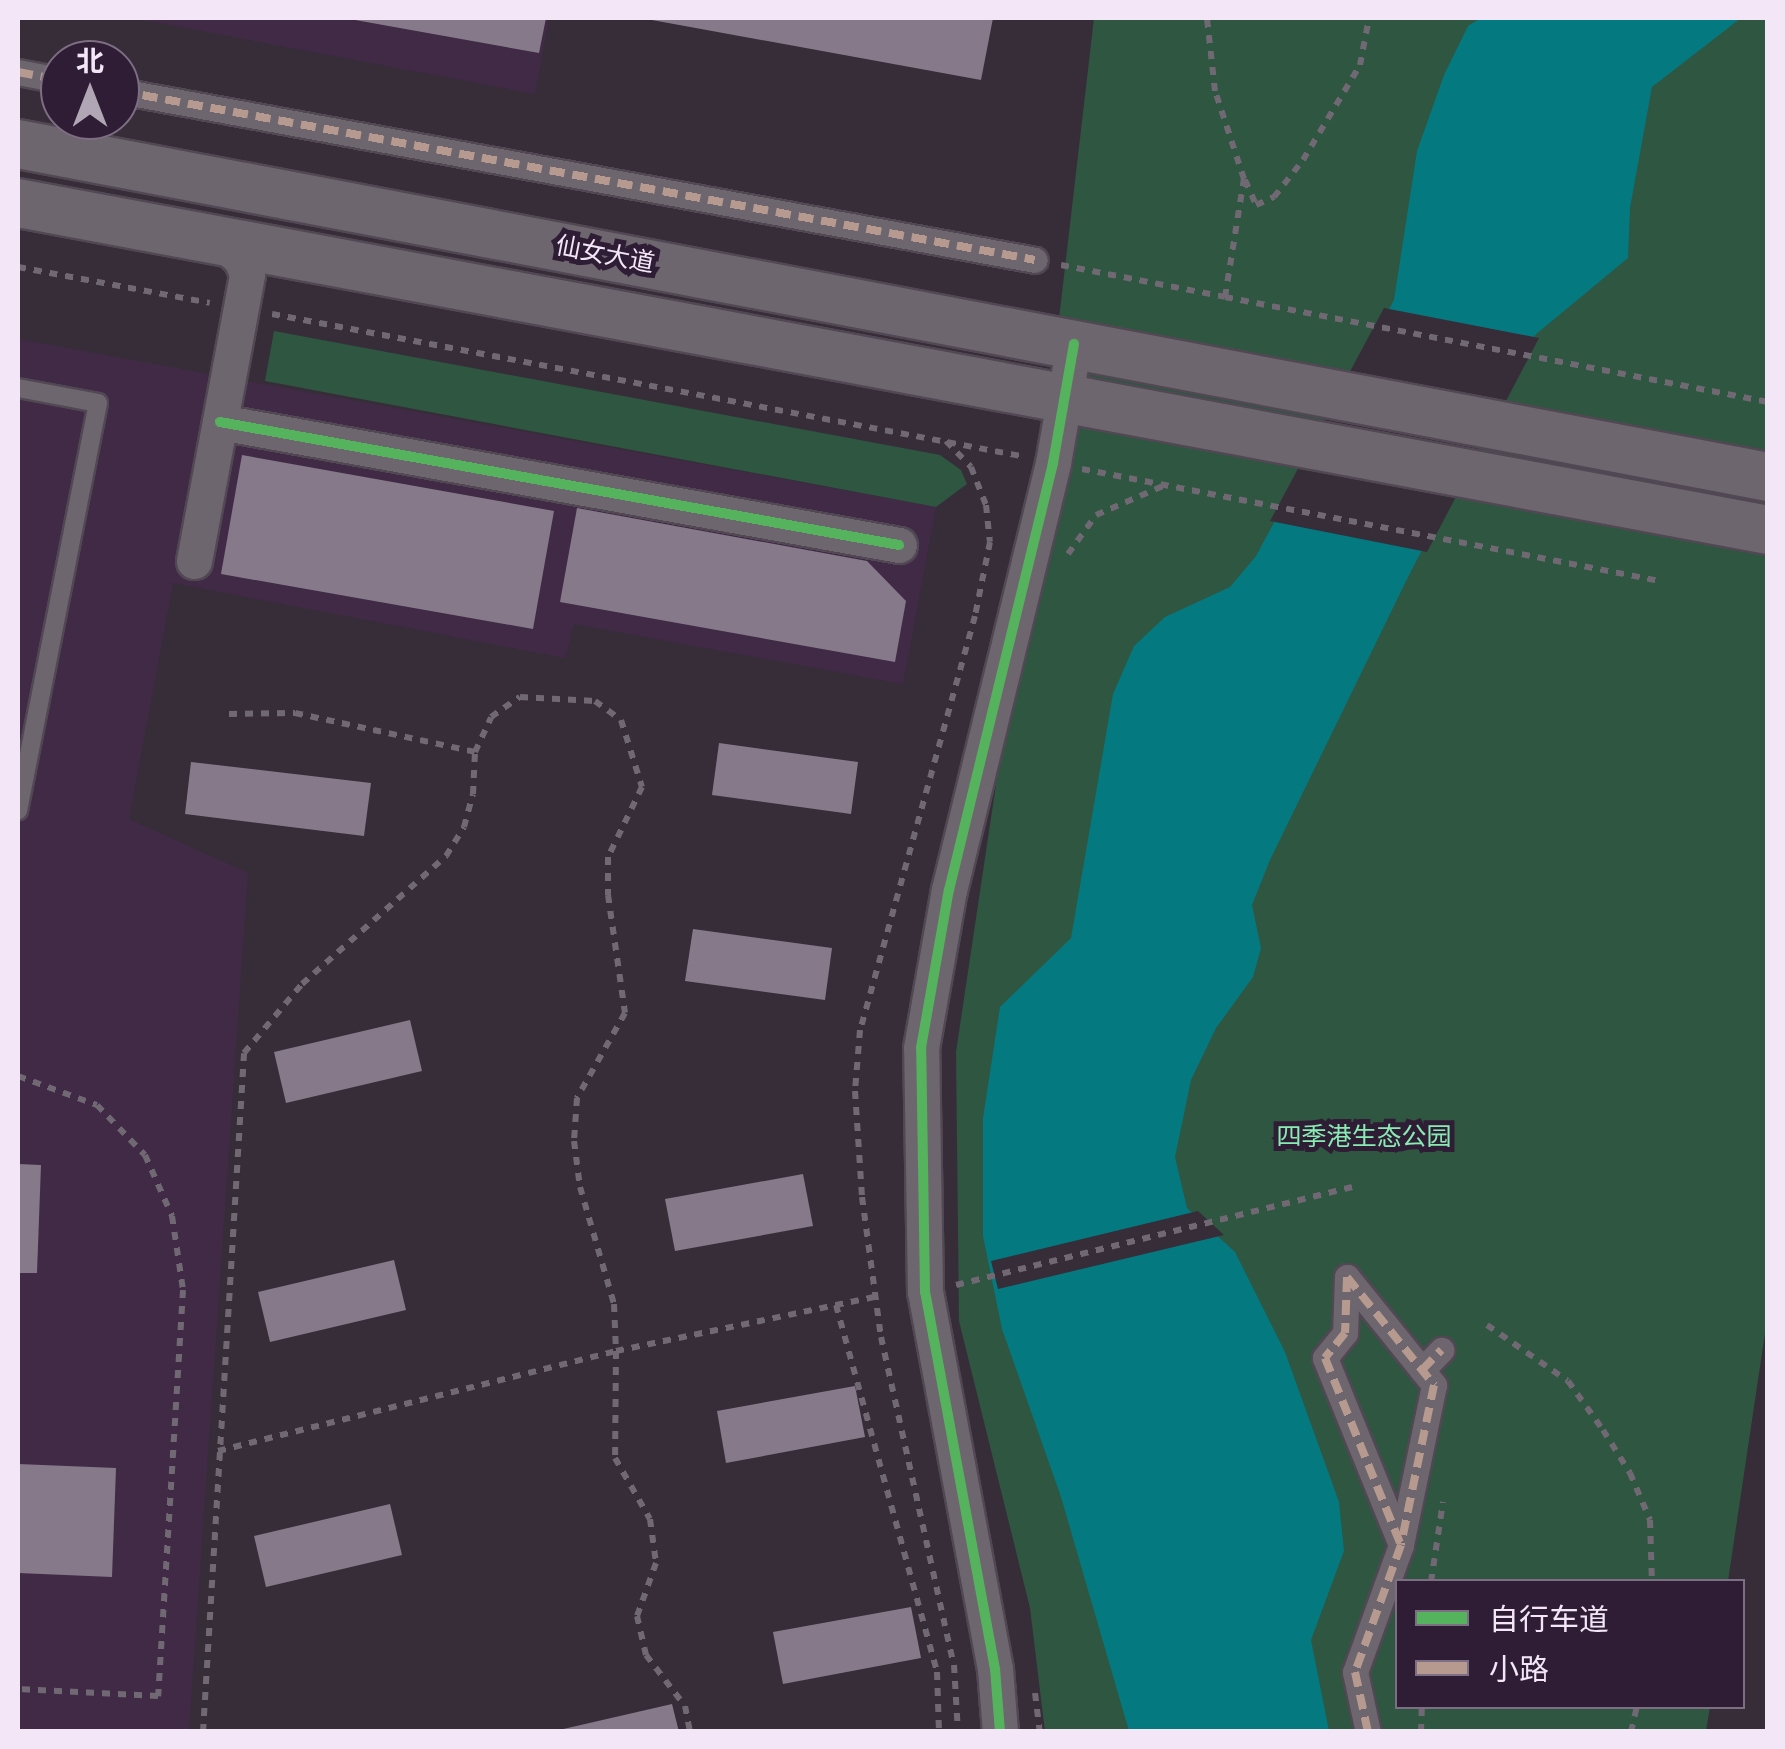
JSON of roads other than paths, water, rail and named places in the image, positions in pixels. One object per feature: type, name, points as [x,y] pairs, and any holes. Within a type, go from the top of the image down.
[{"type":"main road","name":"仙女大道","points":[[18,144],[1768,477]]},
{"type":"main road","points":[[18,204],[1768,530]]},
{"type":"street","points":[[140,95],[1035,260]]},
{"type":"street","points":[[194,561],[247,274],[241,259],[220,241]]},
{"type":"street","points":[[242,302],[265,264],[294,255]]},
{"type":"street","points":[[1000,1732],[995,1670],[925,1292],[921,1048],[950,890],[1052,463],[1074,344]]},
{"type":"street","points":[[220,422],[899,545]]},
{"type":"street","points":[[1368,1732],[1355,1672],[1402,1544],[1434,1384],[1347,1278],[1345,1333],[1326,1358],[1402,1544]]},
{"type":"street","points":[[1422,1370],[1441,1350]]},
{"type":"lane","points":[[18,388],[98,403],[18,810]]},
{"type":"water","points":[[1481,18],[1741,18],[1652,87],[1630,208],[1628,258],[1535,335],[1410,573],[1270,860],[1252,905],[1261,948],[1253,977],[1216,1028],[1191,1080],[1175,1157],[1187,1208],[1235,1252],[1285,1352],[1339,1502],[1344,1551],[1311,1640],[1329,1731],[1129,1731],[1061,1497],[1002,1329],[983,1236],[983,1118],[1000,1007],[1071,938],[1113,694],[1134,646],[1165,617],[1230,587],[1256,556],[1394,300],[1417,151],[1444,75],[1468,26]]},
{"type":"park label","name":"四季港生态公园","points":[[1364,1137]]}]
